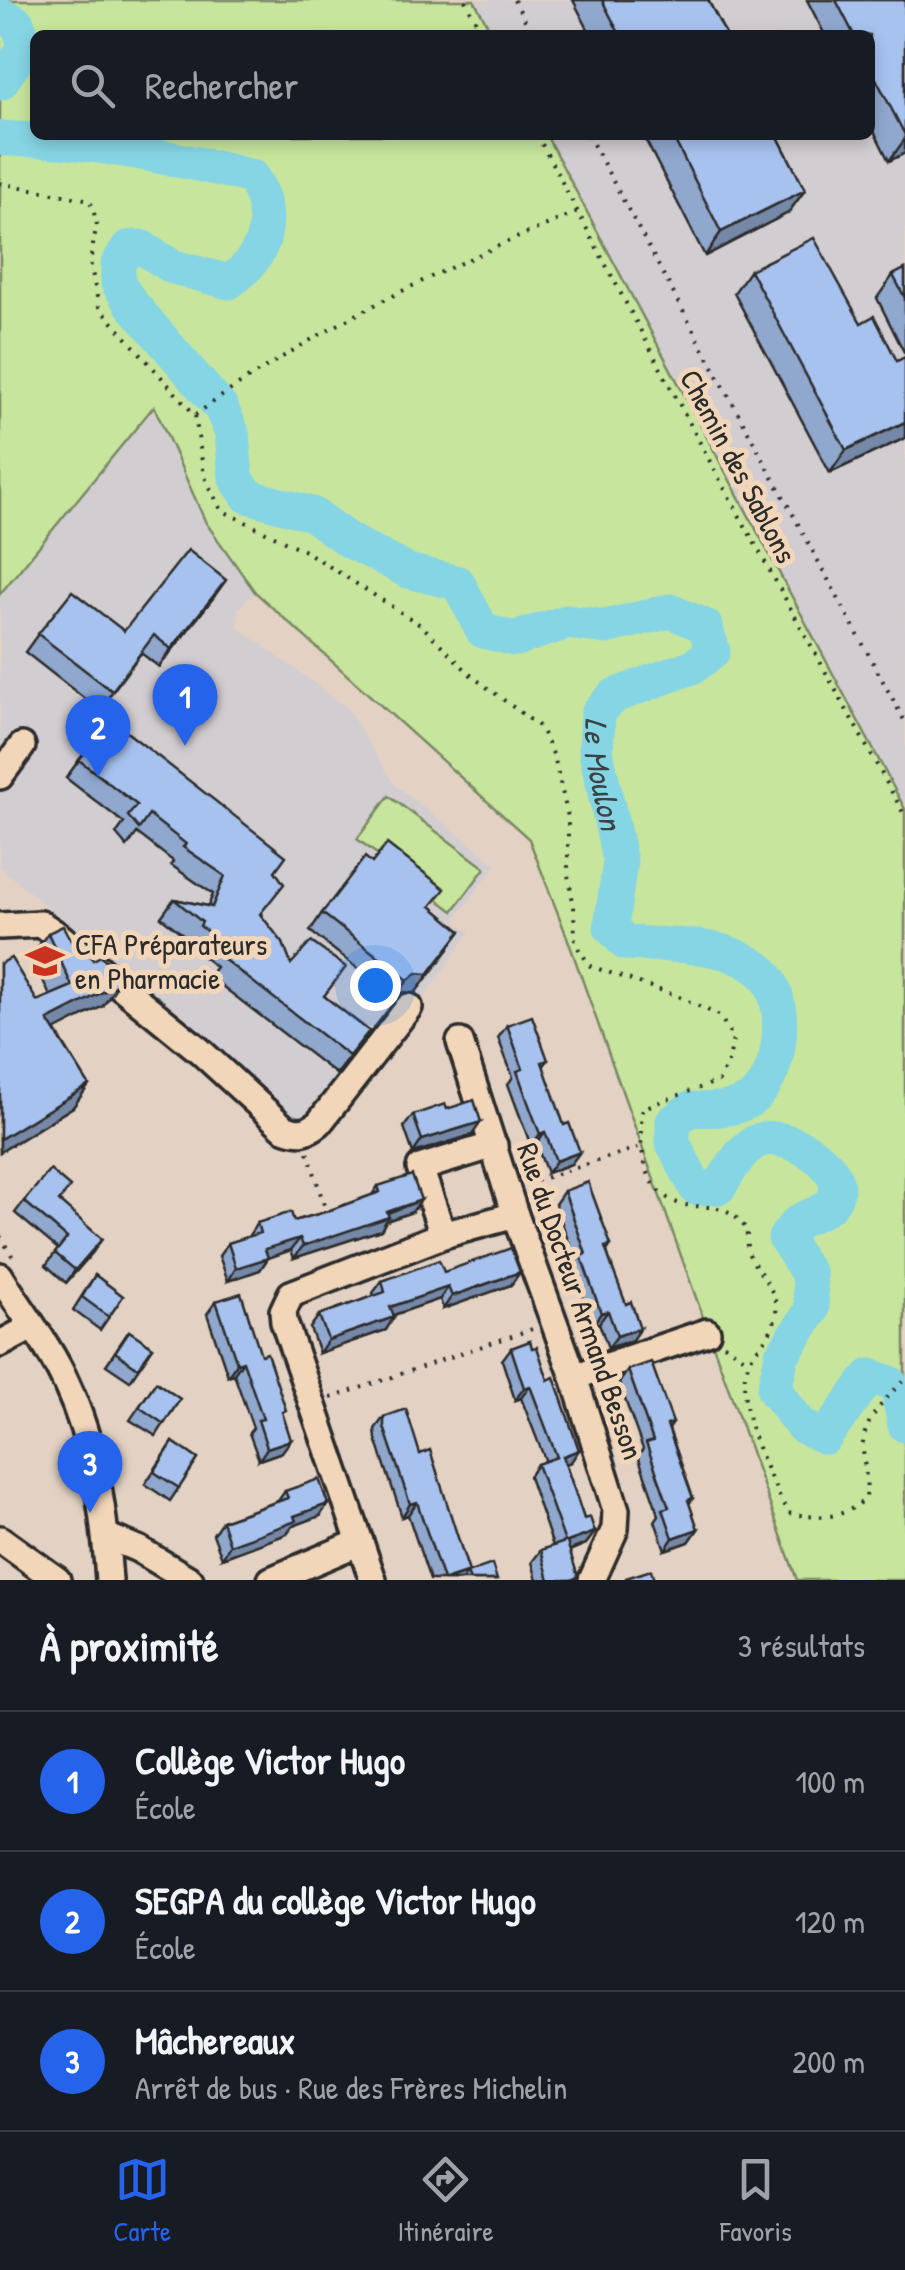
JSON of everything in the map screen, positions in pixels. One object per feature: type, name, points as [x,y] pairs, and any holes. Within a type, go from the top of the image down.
[{"type":"street","points":[[0,776],[22,746]]},
{"type":"street","points":[[0,926],[40,924],[58,936],[200,1050],[284,1128],[302,1133],[320,1123],[409,1007]]},
{"type":"street","name":"Rue du Docteur Armand Besson","points":[[460,1042],[511,1202],[574,1377],[617,1518],[592,1580]]},
{"type":"street","points":[[443,1235],[420,1168],[494,1144]]},
{"type":"street","points":[[374,1580],[283,1311],[291,1294],[443,1235],[511,1202]]},
{"type":"street","points":[[0,1276],[65,1380],[88,1440],[106,1536],[108,1580]]},
{"type":"street","points":[[0,1344],[32,1328]]},
{"type":"street","points":[[574,1377],[708,1332]]},
{"type":"street","points":[[106,1536],[138,1549],[190,1580]]},
{"type":"street","points":[[0,1538],[57,1580]]},
{"type":"street","points":[[270,1580],[360,1542]]},
{"type":"path","points":[[465,0],[480,30]]},
{"type":"path","points":[[514,0],[530,30]]},
{"type":"path","name":"Chemin des Sablons","points":[[540,140],[716,473],[905,816]]},
{"type":"path","points":[[591,140],[905,722]]},
{"type":"path","points":[[0,182],[90,200],[97,223],[90,262],[99,307],[195,416],[204,475],[221,510],[307,552],[409,616],[473,677],[540,727],[554,756],[568,818],[568,875],[575,943],[590,966],[720,1016],[733,1039],[719,1081],[643,1108],[638,1135],[657,1188],[676,1203],[729,1212],[747,1229],[748,1253],[766,1276],[776,1311],[766,1341],[749,1361],[743,1392],[748,1418],[788,1513],[820,1519],[852,1511],[866,1498],[868,1475],[862,1446],[865,1431],[880,1406],[905,1379]]},
{"type":"path","points":[[195,416],[254,372],[458,262],[578,212]]},
{"type":"path","points":[[302,1133],[328,1220]]},
{"type":"path","points":[[511,1202],[640,1147]]},
{"type":"path","points":[[313,1404],[554,1322]]},
{"type":"path","points":[[708,1332],[749,1361]]},
{"type":"shaded area","points":[[474,0],[905,0],[905,809],[549,140],[875,140],[875,30],[490,30]]},
{"type":"shaded area","points":[[154,405],[206,523],[255,592],[238,608],[238,627],[346,707],[395,785],[496,864],[454,921],[470,932],[361,1086],[298,1125],[223,1056],[0,867],[0,594]]},
{"type":"green space","points":[[0,0],[474,0],[490,30],[30,30],[30,140],[549,140],[905,809],[905,1580],[797,1580],[529,839],[255,592],[206,523],[154,406],[0,594]]},
{"type":"green space","points":[[389,796],[485,868],[453,911],[357,839]]},
{"type":"building","points":[[602,0],[708,0],[723,30],[617,30]]},
{"type":"building","points":[[836,0],[905,0],[905,135],[875,77],[875,30],[851,30]]},
{"type":"building","points":[[675,140],[780,140],[805,190],[721,232]]},
{"type":"building","points":[[814,238],[861,323],[874,316],[897,361],[905,357],[905,422],[846,450],[750,270]]},
{"type":"building","points":[[905,269],[905,298],[893,275]]},
{"type":"building","points":[[188,550],[226,580],[171,649],[154,635],[112,691],[38,634],[72,591],[124,631]]},
{"type":"building","points":[[110,719],[286,856],[275,871],[284,884],[260,914],[283,943],[291,964],[311,942],[346,967],[324,996],[369,1031],[349,1056],[222,958],[229,949],[174,899],[212,907],[225,876],[183,847],[186,844],[149,815],[139,829],[128,816],[137,805],[79,760]]},
{"type":"building","points":[[387,844],[445,889],[431,906],[461,931],[428,974],[417,973],[408,980],[322,913],[365,857],[372,863]]},
{"type":"building","points":[[63,926],[76,950],[86,945],[93,960],[101,956],[121,973],[118,984],[48,1020],[89,1085],[0,1139],[0,964],[11,958],[37,1001],[72,986],[48,933]]},
{"type":"building","points":[[532,1016],[548,1060],[542,1062],[564,1125],[569,1123],[580,1152],[556,1161],[529,1105],[517,1071],[523,1069],[507,1025]]},
{"type":"building","points":[[474,1100],[481,1122],[422,1140],[413,1115],[445,1104],[447,1109]]},
{"type":"building","points":[[50,1170],[70,1187],[59,1201],[102,1239],[75,1270],[55,1253],[67,1238],[24,1201]]},
{"type":"building","points":[[412,1175],[421,1200],[387,1212],[389,1217],[303,1246],[300,1238],[265,1249],[268,1258],[236,1268],[228,1243],[260,1233],[257,1223],[291,1212],[294,1221],[325,1212],[380,1192],[378,1186]]},
{"type":"building","points":[[588,1182],[611,1245],[605,1247],[626,1304],[631,1302],[640,1328],[617,1336],[608,1311],[601,1313],[564,1191]]},
{"type":"building","points":[[511,1248],[520,1272],[452,1296],[448,1287],[390,1307],[394,1317],[328,1340],[319,1315],[385,1292],[382,1281],[439,1260],[444,1272]]},
{"type":"building","points":[[95,1275],[123,1296],[109,1317],[82,1297]]},
{"type":"building","points":[[241,1293],[261,1355],[267,1353],[286,1410],[282,1412],[291,1440],[267,1448],[258,1420],[263,1419],[243,1361],[237,1363],[216,1301]]},
{"type":"building","points":[[129,1331],[153,1347],[138,1368],[115,1352]]},
{"type":"building","points":[[530,1341],[532,1348],[537,1347],[548,1380],[554,1377],[579,1450],[563,1456],[584,1519],[590,1517],[595,1532],[567,1542],[578,1577],[571,1580],[549,1580],[541,1550],[565,1542],[537,1464],[557,1457],[530,1386],[524,1388],[511,1348]]},
{"type":"building","points":[[651,1362],[673,1423],[667,1425],[693,1498],[688,1500],[698,1529],[673,1538],[663,1509],[669,1507],[646,1443],[653,1441],[628,1370]]},
{"type":"building","points":[[156,1382],[180,1399],[164,1424],[139,1407]]},
{"type":"building","points":[[406,1409],[420,1454],[430,1450],[469,1572],[445,1580],[417,1502],[410,1504],[384,1427],[384,1417]]},
{"type":"building","points":[[173,1442],[198,1459],[179,1488],[154,1472]]},
{"type":"building","points":[[319,1479],[328,1504],[294,1516],[296,1521],[230,1545],[222,1521],[288,1498],[285,1491]]},
{"type":"building","points":[[492,1564],[497,1580],[470,1580],[467,1573]]},
{"type":"building","points":[[651,1570],[654,1580],[626,1580],[626,1578]]},
{"type":"waterway","name":"Le Moulon","points":[[0,14],[17,23],[26,46],[0,83]]},
{"type":"waterway","name":"Le Moulon","points":[[0,138],[30,140]]},
{"type":"waterway","name":"Le Moulon","points":[[39,140],[99,146],[252,177],[264,207],[264,235],[252,260],[229,282],[173,267],[141,247],[128,248],[118,264],[118,283],[131,303],[221,408],[232,433],[236,478],[248,496],[312,514],[348,540],[408,571],[458,583],[483,631],[515,639],[567,622],[606,627],[670,611],[705,626],[713,651],[694,666],[614,696],[598,713],[596,752],[620,862],[611,927],[625,943],[695,947],[729,954],[759,969],[769,980],[779,1015],[776,1055],[770,1074],[750,1100],[736,1106],[690,1109],[673,1122],[673,1143],[696,1188],[719,1187],[742,1154],[760,1140],[799,1146],[825,1164],[837,1187],[834,1199],[799,1222],[785,1238],[809,1275],[812,1310],[782,1355],[774,1390],[802,1426],[825,1437],[870,1376],[890,1383]]},
{"type":"waterway","name":"Le Moulon","points":[[900,1401],[905,1425]]},
{"type":"place","name":"Collège Victor Hugo","points":[[185,746]]},
{"type":"place","name":"SEGPA du collège Victor Hugo","points":[[98,777]]},
{"type":"place","name":"CFA Préparateurs en Pharmacie","points":[[45,961]]},
{"type":"place","name":"Mâchereaux","points":[[90,1513]]}]
